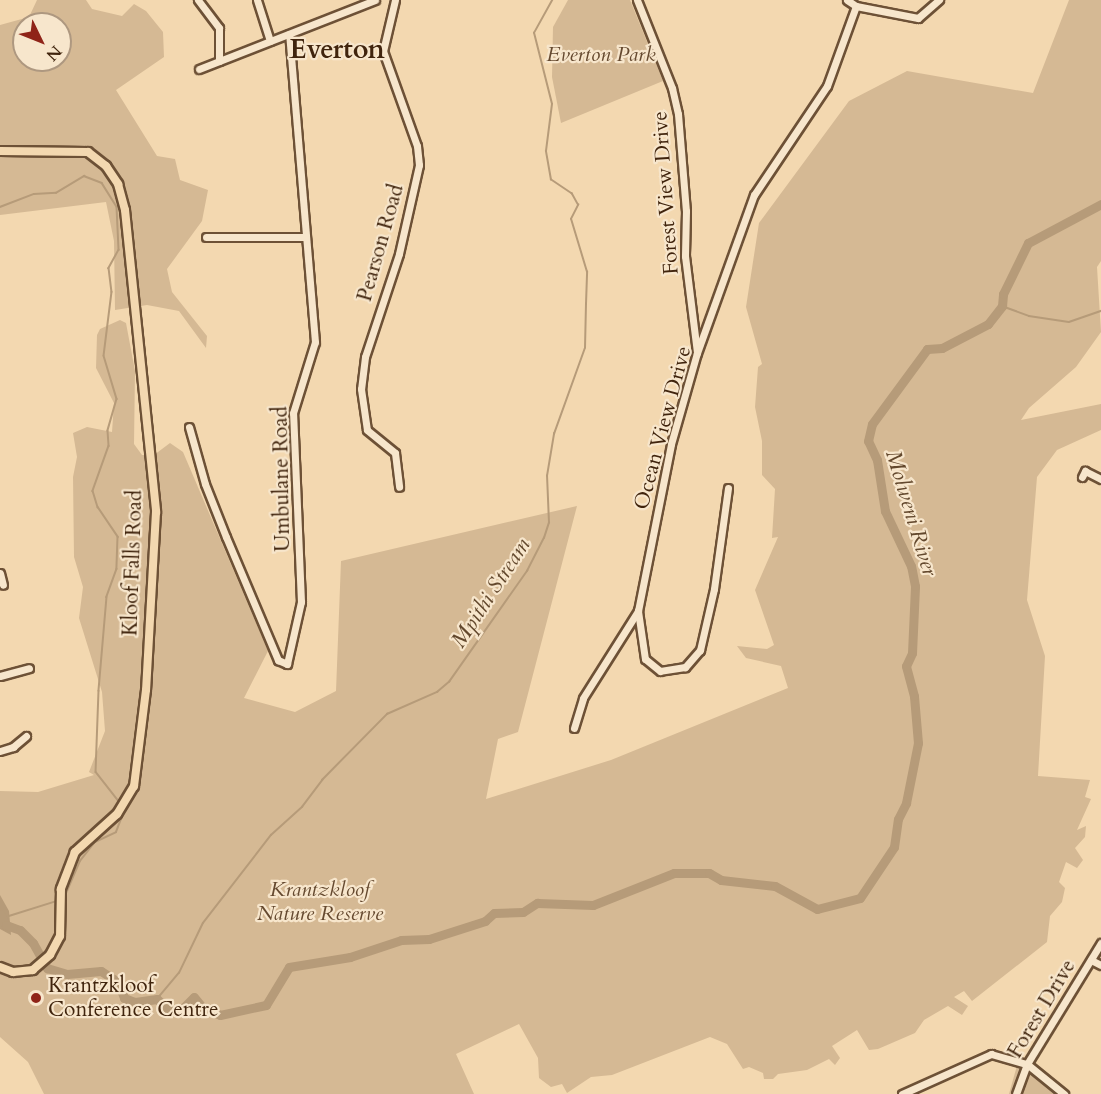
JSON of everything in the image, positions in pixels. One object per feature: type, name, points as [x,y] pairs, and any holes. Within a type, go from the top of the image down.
[{"type":"main road","name":"Kloof Falls Road","points":[[0,151],[88,152],[106,166],[118,183],[126,220],[144,428],[155,493],[146,690],[134,786],[117,813],[75,852],[60,899],[58,943],[42,964],[19,972],[0,967]]},
{"type":"street","points":[[198,0],[219,28],[219,61]]},
{"type":"street","points":[[257,0],[270,41]]},
{"type":"street","points":[[199,69],[375,0]]},
{"type":"street","name":"Pearson Road","points":[[395,0],[383,51],[417,146],[419,165],[399,254],[365,357],[361,389],[365,424],[395,453],[399,487]]},
{"type":"street","name":"Forest View Drive","points":[[637,0],[678,114],[686,211],[685,256],[697,353]]},
{"type":"street","points":[[848,0],[856,6],[918,18],[939,0]]},
{"type":"street","name":"Ocean View Drive","points":[[728,488],[714,589],[704,636],[694,660],[666,672],[649,665],[639,637],[639,611],[671,444],[697,353],[754,195],[827,87],[856,6]]},
{"type":"street","name":"Umbulane Road","points":[[189,427],[205,484],[226,537],[278,660],[287,664],[301,602],[293,413],[315,342],[289,34]]},
{"type":"street","points":[[206,237],[306,237]]},
{"type":"street","points":[[1082,477],[1085,471],[1101,479]]},
{"type":"street","points":[[0,573],[3,585]]},
{"type":"street","points":[[574,728],[583,698],[639,611]]},
{"type":"street","points":[[0,676],[29,668]]},
{"type":"street","points":[[0,751],[13,747],[26,736]]},
{"type":"street","name":"Forest Drive","points":[[1016,1094],[1026,1064],[1101,944]]},
{"type":"street","points":[[1091,960],[1101,965]]},
{"type":"street","points":[[902,1094],[991,1054],[1026,1064],[1064,1094]]},
{"type":"green space","points":[[37,0],[86,0],[92,9],[122,16],[134,4],[146,11],[163,32],[164,57],[116,90],[157,156],[175,159],[180,180],[208,190],[202,221],[167,269],[172,292],[207,336],[206,348],[179,311],[147,305],[115,310],[114,241],[106,202],[0,215],[0,25],[12,22],[12,72],[72,72],[72,12],[31,12]]},
{"type":"green space","name":"Everton Park","points":[[568,0],[630,0],[663,81],[561,123],[552,77],[553,27]]},
{"type":"green space","name":"Krantzkloof Nature Reserve","points":[[1069,0],[1101,0],[1101,261],[1097,267],[1101,332],[1076,367],[1029,408],[1021,420],[1101,404],[1101,430],[1057,450],[1037,477],[1027,600],[1045,656],[1038,776],[1090,780],[1085,797],[1091,799],[1077,830],[1086,826],[1085,837],[1075,848],[1083,860],[1077,868],[1066,862],[1059,882],[1065,888],[1062,902],[1050,916],[1047,942],[972,1001],[964,991],[954,997],[968,1006],[962,1015],[948,1006],[924,1020],[915,1033],[878,1049],[869,1050],[857,1030],[832,1046],[840,1058],[835,1065],[829,1059],[807,1070],[778,1074],[773,1079],[764,1079],[763,1073],[749,1067],[743,1069],[727,1044],[710,1037],[612,1075],[591,1077],[567,1093],[562,1084],[551,1087],[539,1078],[538,1058],[519,1024],[456,1054],[474,1094],[44,1094],[28,1062],[0,1037],[0,791],[38,792],[94,775],[89,772],[105,731],[102,692],[79,618],[83,587],[74,557],[73,477],[77,457],[73,433],[87,427],[112,432],[114,403],[96,368],[97,335],[100,329],[120,320],[126,323],[135,371],[134,444],[142,455],[154,455],[170,443],[183,452],[268,651],[244,698],[295,712],[336,691],[341,561],[577,506],[518,732],[498,739],[486,799],[611,760],[788,688],[781,666],[746,658],[737,646],[767,649],[774,645],[755,590],[778,537],[772,538],[775,489],[762,475],[762,441],[755,407],[758,367],[762,364],[746,307],[759,223],[849,101],[907,71],[1033,93]]},
{"type":"green space","points":[[1018,1062],[1063,1094],[1009,1094]]},
{"type":"shaded area","points":[[0,895],[9,911],[11,935],[0,929]]},
{"type":"waterway","name":"Mpithi Stream","points":[[157,999],[179,973],[203,923],[271,835],[302,807],[322,780],[387,714],[437,692],[449,682],[527,571],[544,538],[549,523],[547,476],[554,434],[585,348],[587,272],[571,219],[578,205],[572,194],[551,180],[546,151],[552,104],[534,33],[552,0]]},
{"type":"waterway","points":[[0,207],[34,194],[56,193],[84,176],[102,183],[117,207],[119,250],[109,268],[112,292],[104,356],[117,399],[108,431],[109,446],[93,491],[98,507],[118,537],[117,569],[107,597],[99,691],[96,772],[119,801]]},
{"type":"waterway","name":"Molweni River","points":[[0,914],[6,925],[20,930],[33,943],[47,968],[67,974],[101,971],[118,982],[124,998],[135,1002],[157,999],[169,1010],[181,1010],[194,997],[203,1008],[220,1015],[266,1005],[289,967],[350,957],[401,940],[429,939],[485,921],[494,913],[523,912],[537,903],[593,905],[674,873],[709,873],[721,880],[775,886],[817,909],[860,898],[894,847],[898,819],[906,803],[918,743],[914,696],[906,666],[912,653],[915,586],[911,566],[885,511],[877,460],[868,441],[872,424],[927,349],[942,348],[988,324],[1002,306],[1003,294],[1028,243],[1101,204]]},
{"type":"waterway","points":[[1002,306],[1029,316],[1069,322],[1101,311]]},
{"type":"waterway","points":[[64,898],[80,861],[95,842],[116,832],[125,808]]},
{"type":"waterway","points":[[9,916],[57,901]]},
{"type":"place","name":"Krantzkloof Conference Centre","points":[[36,998]]},
{"type":"district","name":"Everton","points":[[337,50]]}]
